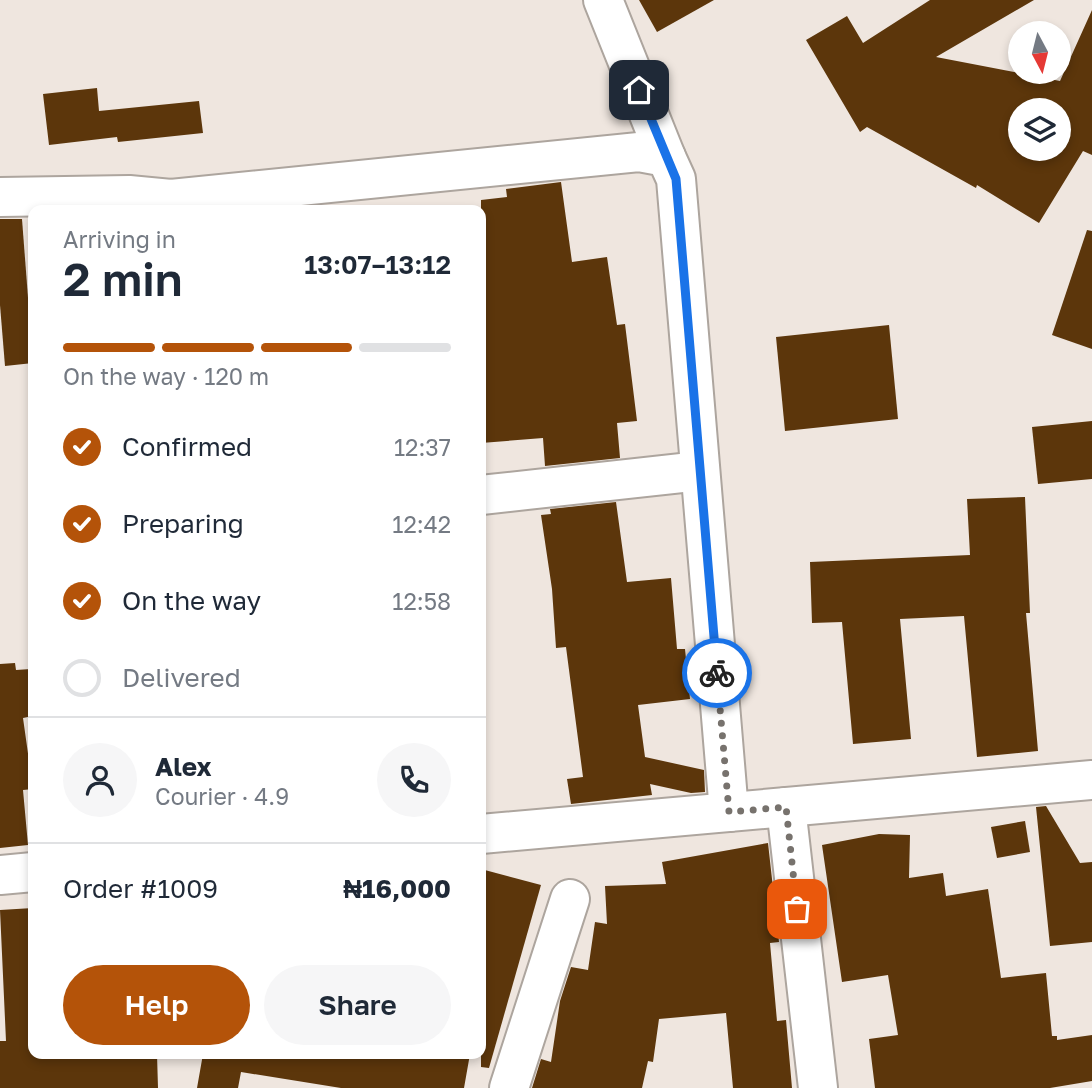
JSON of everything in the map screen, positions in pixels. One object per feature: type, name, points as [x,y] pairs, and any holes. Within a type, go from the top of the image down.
[{"type":"street","points":[[603,0],[676,179],[729,812]]},
{"type":"street","points":[[0,197],[129,195],[172,204],[639,152],[666,157]]},
{"type":"street","points":[[486,494],[701,471]]},
{"type":"street","points":[[486,834],[1092,780]]},
{"type":"street","points":[[786,807],[818,1088]]},
{"type":"street","points":[[0,875],[28,872]]},
{"type":"street","points":[[509,1088],[570,899]]},
{"type":"building","points":[[639,0],[714,0],[657,32]]},
{"type":"building","points":[[930,0],[1034,0],[936,57],[1008,71],[1008,84],[1071,84],[1071,57],[1092,10],[1092,155],[1083,151],[1039,223],[977,185],[976,188],[867,127],[860,132],[806,40],[847,16],[863,43]]},
{"type":"building","points":[[97,88],[99,111],[199,101],[203,133],[118,142],[117,137],[49,145],[43,94]]},
{"type":"building","points":[[561,182],[572,262],[607,257],[617,325],[625,324],[637,421],[617,423],[620,458],[545,466],[543,438],[486,443],[486,205],[481,205],[481,200],[507,197],[506,189]]},
{"type":"building","points":[[0,219],[22,219],[28,298],[28,364],[5,366],[0,305]]},
{"type":"building","points":[[1087,230],[1092,231],[1092,349],[1052,335]]},
{"type":"building","points":[[889,325],[898,419],[785,431],[776,337]]},
{"type":"building","points":[[1092,421],[1092,479],[1038,484],[1032,427]]},
{"type":"building","points":[[1025,497],[1030,613],[1026,613],[1038,751],[977,757],[964,616],[900,619],[911,739],[853,744],[842,622],[812,623],[810,562],[970,555],[967,499]]},
{"type":"building","points":[[616,502],[627,582],[671,578],[677,649],[685,649],[690,699],[638,705],[645,757],[704,770],[705,792],[691,793],[650,784],[652,795],[571,804],[567,779],[583,777],[566,647],[556,648],[552,589],[541,515],[551,514],[550,509]]},
{"type":"building","points":[[15,663],[16,670],[28,669],[28,717],[23,718],[28,754],[28,790],[23,790],[28,845],[0,848],[0,664]]},
{"type":"building","points":[[1046,806],[1080,863],[1092,862],[1092,942],[1050,946],[1036,807]]},
{"type":"building","points":[[1025,821],[1030,852],[997,858],[991,827]]},
{"type":"building","points":[[879,834],[910,835],[909,878],[943,873],[946,896],[988,889],[1001,978],[1046,973],[1052,1036],[1057,1036],[1057,1040],[1092,1035],[1092,1081],[1050,1088],[875,1088],[869,1039],[898,1035],[888,975],[842,982],[822,845]]},
{"type":"building","points":[[768,843],[779,942],[770,943],[777,1021],[786,1020],[792,1088],[733,1088],[726,1013],[659,1019],[653,1062],[648,1061],[642,1088],[532,1088],[541,1059],[551,1062],[560,1001],[571,967],[588,970],[595,922],[607,924],[605,886],[666,884],[662,862]]},
{"type":"building","points":[[486,870],[541,885],[489,1068],[481,1067],[481,1059],[486,1059]]},
{"type":"building","points":[[28,908],[28,1059],[157,1059],[158,1088],[0,1088],[0,1041],[6,1041],[0,910]]},
{"type":"building","points":[[202,1059],[469,1059],[464,1088],[341,1088],[241,1072],[238,1088],[197,1088]]},
{"type":"way so far","points":[[717,673],[729,812],[786,807],[797,909]]},
{"type":"route","points":[[639,90],[676,179],[717,673]]}]
